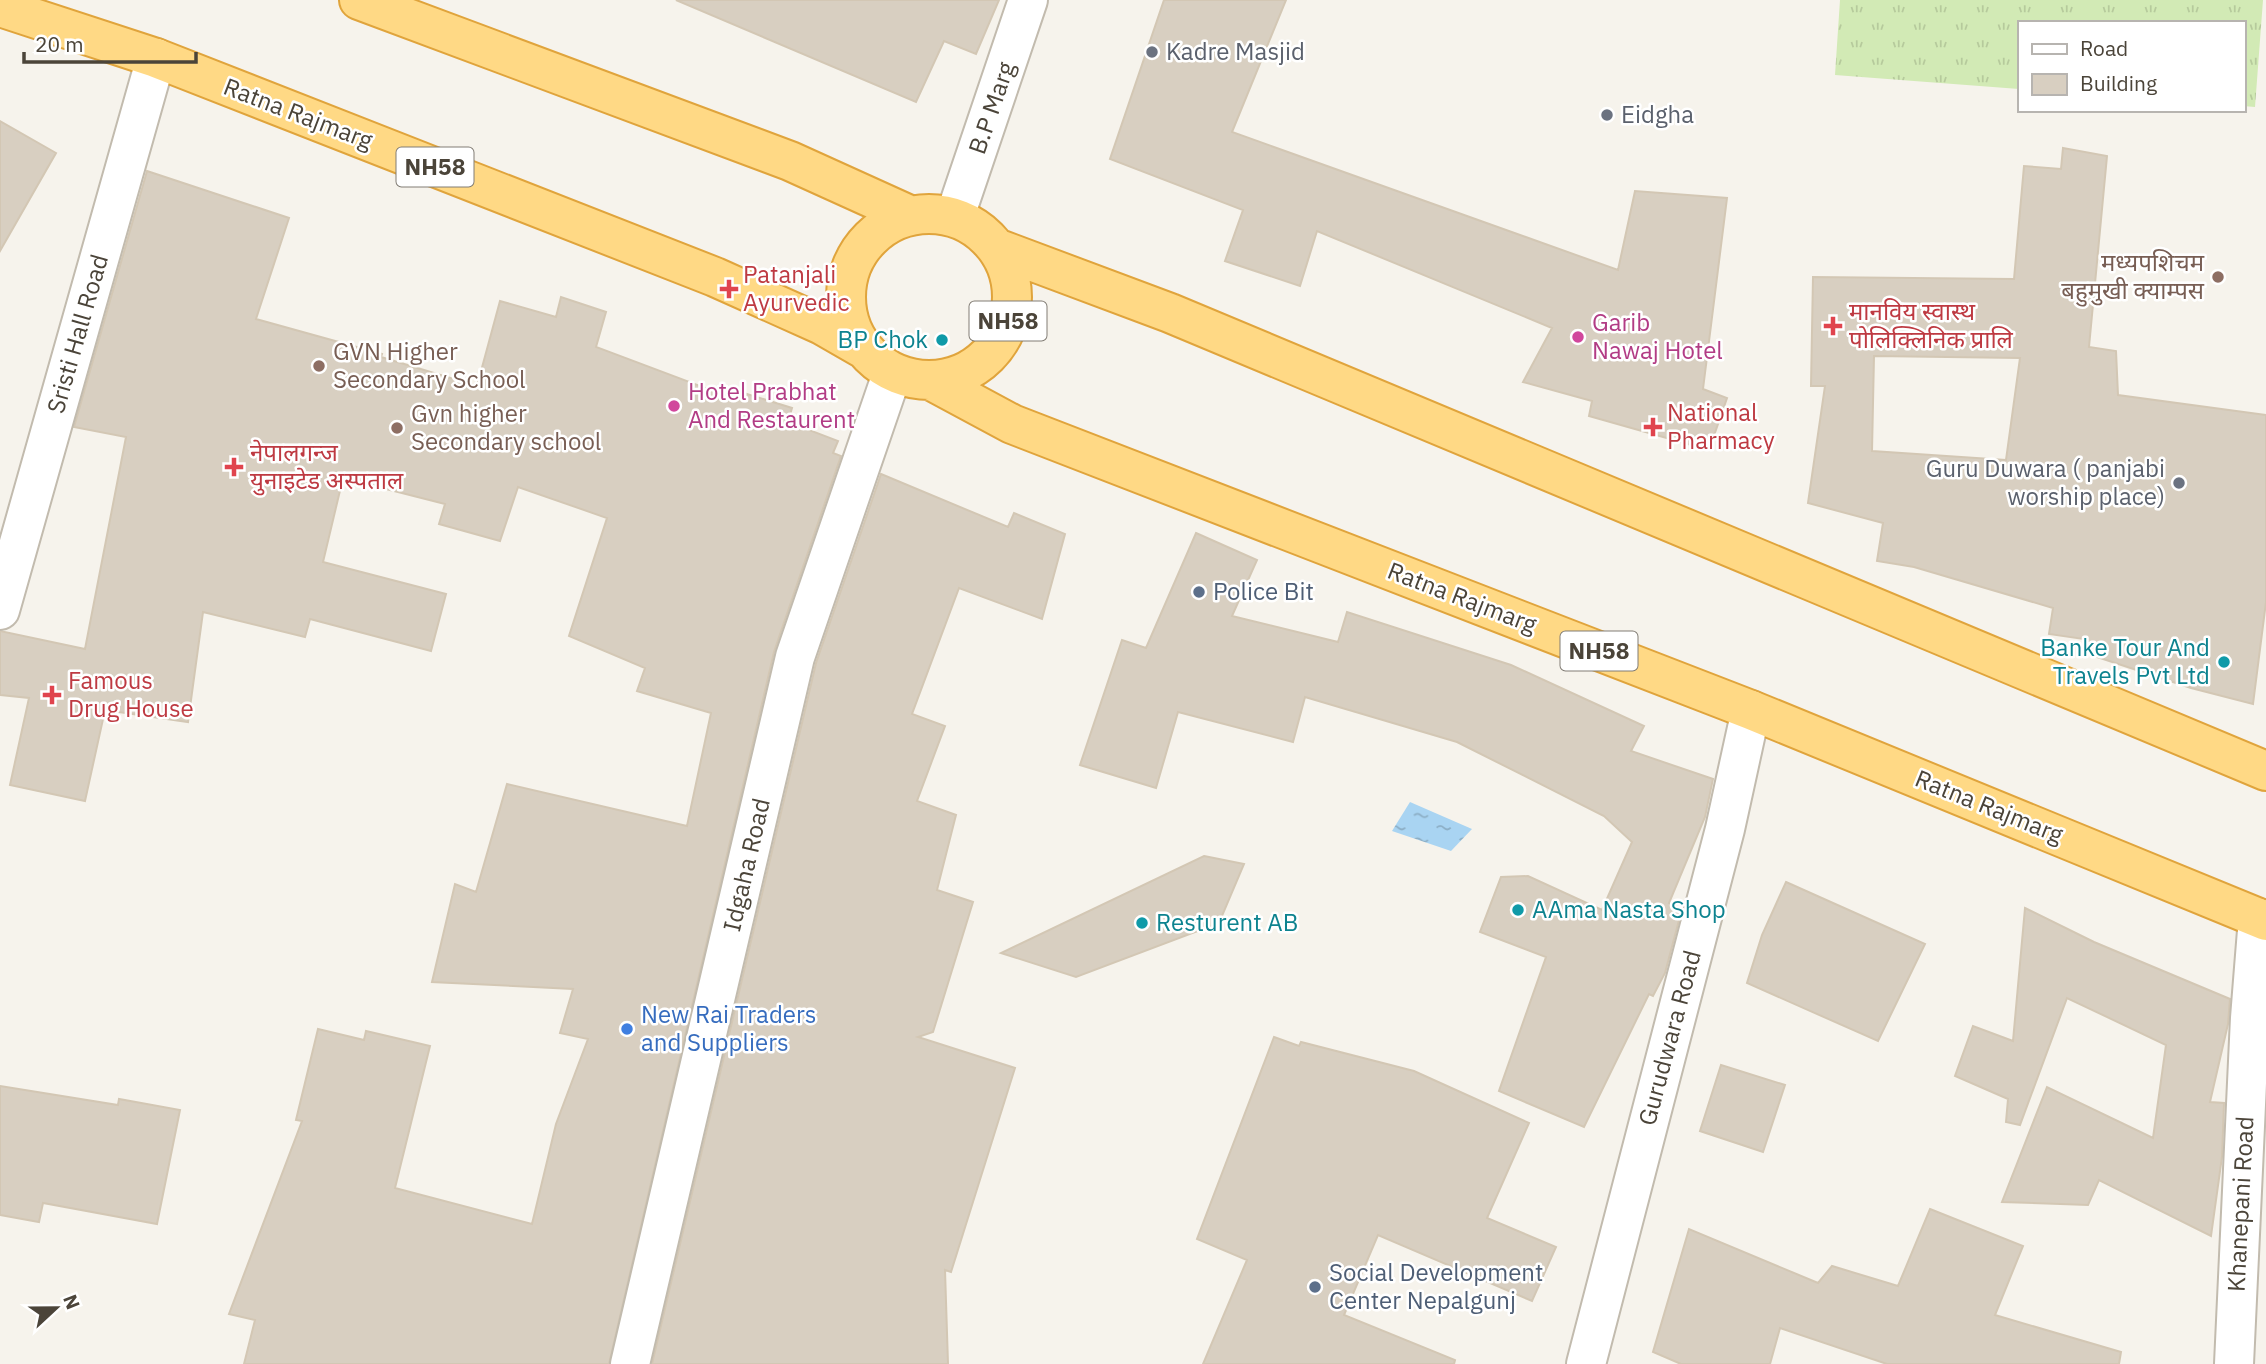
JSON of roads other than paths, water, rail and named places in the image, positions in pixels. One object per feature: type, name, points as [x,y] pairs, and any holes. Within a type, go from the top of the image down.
[{"type":"highway","name":"NH58","points":[[359,0],[790,161],[906,214],[955,216],[975,225],[999,249],[1012,280],[1012,313],[1000,343],[971,370],[932,382],[892,374],[862,348],[846,311],[848,271],[867,238],[906,214]]},
{"type":"highway","name":"Ratna Rajmarg","points":[[0,7],[156,58],[715,277],[822,326],[862,348]]},
{"type":"highway","name":"NH58","points":[[999,249],[1170,313],[2266,771]]},
{"type":"highway","name":"Ratna Rajmarg","points":[[932,382],[1012,424],[1751,710],[2262,919]]},
{"type":"street","name":"B.P Marg","points":[[955,216],[1028,0]]},
{"type":"street","name":"Sristi Hall Road","points":[[0,610],[156,58]]},
{"type":"street","name":"Idgaha Road","points":[[630,1364],[795,657],[892,374]]},
{"type":"street","name":"Gurudwara Road","points":[[1586,1364],[1725,829],[1751,710]]},
{"type":"street","name":"Khanepani Road","points":[[2234,1364],[2249,1018],[2262,919]]},
{"type":"water","points":[[1410,802],[1472,829],[1451,851],[1392,831]]},
{"type":"place","name":"Kadre Masjid","points":[[1152,52]]},
{"type":"place","name":"Eidgha","points":[[1607,115]]},
{"type":"place","name":"मध्यपशिचम बहुमुखी क्याम्पस","points":[[2218,277]]},
{"type":"place","name":"Patanjali Ayurvedic","points":[[729,289]]},
{"type":"place","name":"मानविय स्वास्थ पोलिक्लिनिक प्रालि","points":[[1833,326]]},
{"type":"place","name":"Garib Nawaj Hotel","points":[[1578,337]]},
{"type":"place","name":"BP Chok","points":[[942,340]]},
{"type":"place","name":"GVN Higher Secondary School","points":[[319,366]]},
{"type":"place","name":"Hotel Prabhat And Restaurent","points":[[674,406]]},
{"type":"place","name":"National Pharmacy","points":[[1653,427]]},
{"type":"place","name":"Gvn higher Secondary school","points":[[397,428]]},
{"type":"place","name":"नेपालगन्ज युनाइटेड अस्पताल","points":[[234,467]]},
{"type":"place","name":"Guru Duwara ( panjabi worship place)","points":[[2179,483]]},
{"type":"place","name":"Police Bit","points":[[1199,592]]},
{"type":"place","name":"Banke Tour And Travels Pvt Ltd","points":[[2224,662]]},
{"type":"place","name":"Famous Drug House","points":[[52,695]]},
{"type":"place","name":"AAma Nasta Shop","points":[[1518,910]]},
{"type":"place","name":"Resturent AB","points":[[1142,923]]},
{"type":"place","name":"New Rai Traders and Suppliers","points":[[627,1029]]},
{"type":"place","name":"Social Development Center Nepalgunj","points":[[1315,1287]]}]
